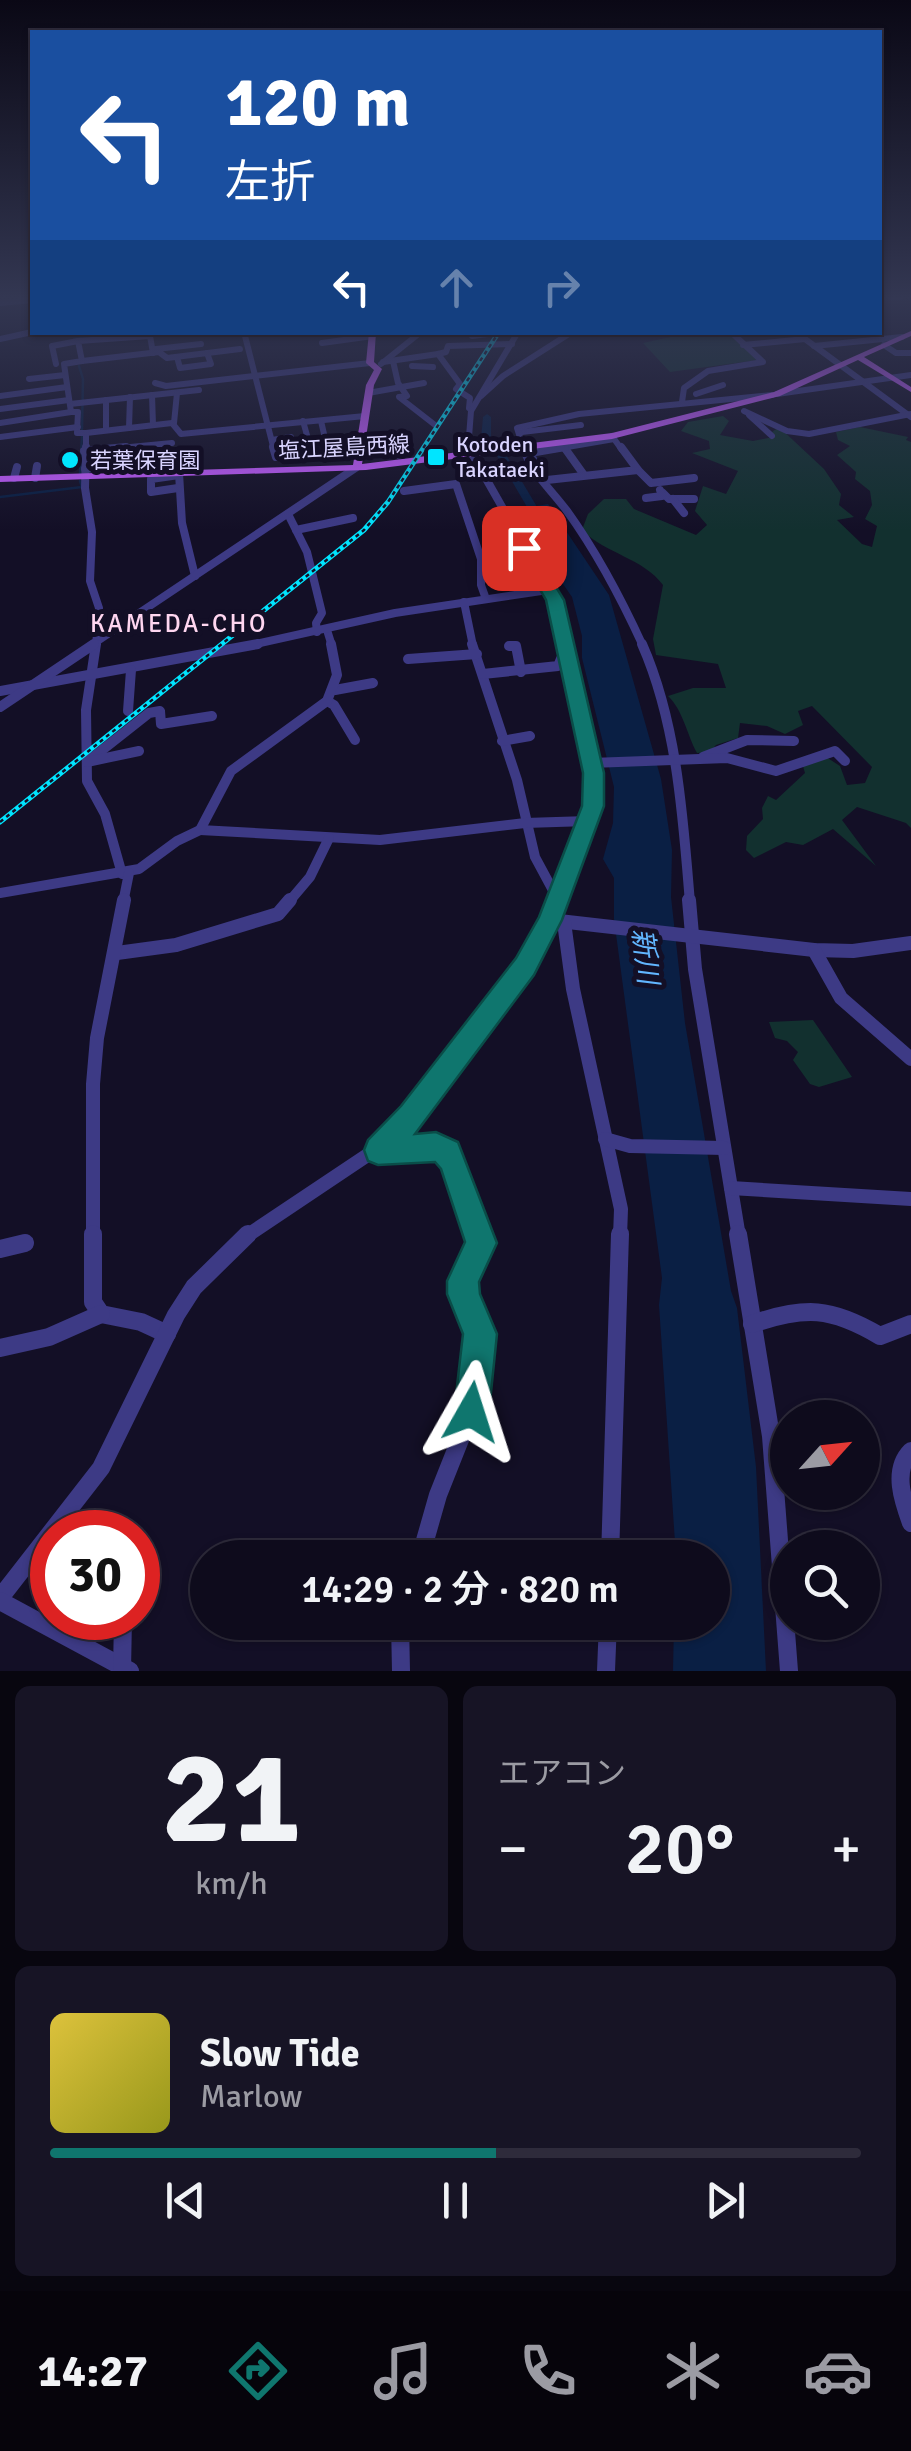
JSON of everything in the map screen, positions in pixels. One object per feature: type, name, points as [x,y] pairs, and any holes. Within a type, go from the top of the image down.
[{"type":"main road","points":[[357,467],[373,375]]},
{"type":"main road","name":"塩江屋島西線","points":[[0,479],[357,467],[471,456],[613,438],[737,397],[803,387],[824,375]]},
{"type":"main road","points":[[887,375],[911,390]]},
{"type":"street","points":[[22,434],[22,406],[29,375],[66,375],[70,405],[78,412],[78,433],[174,423]]},
{"type":"street","points":[[256,375],[272,440],[271,455],[294,455],[291,437],[272,440]]},
{"type":"street","points":[[155,383],[166,386],[291,375]]},
{"type":"street","points":[[403,375],[402,388],[407,396],[400,398],[435,425]]},
{"type":"street","points":[[125,1670],[0,1600],[101,1468],[194,1287],[248,1234],[378,1150],[411,1116],[451,1060],[504,998],[552,925],[556,896],[588,820],[596,790],[596,763],[555,600],[471,456],[470,398],[456,390],[460,384],[453,375]]},
{"type":"street","points":[[471,411],[491,375]]},
{"type":"street","points":[[477,400],[505,375]]},
{"type":"street","points":[[682,402],[684,388],[702,375]]},
{"type":"street","points":[[855,375],[910,415]]},
{"type":"street","points":[[803,387],[911,375]]},
{"type":"street","points":[[0,422],[22,420],[84,402],[257,379]]},
{"type":"street","points":[[714,381],[785,431],[801,434],[910,415]]},
{"type":"street","points":[[369,389],[402,388],[424,382]]},
{"type":"street","points":[[696,394],[723,385]]},
{"type":"street","points":[[0,396],[67,387]]},
{"type":"street","points":[[177,392],[174,423],[181,434],[366,416]]},
{"type":"street","points":[[706,392],[719,399]]},
{"type":"street","points":[[152,394],[154,425]]},
{"type":"street","points":[[130,397],[130,428]]},
{"type":"street","points":[[518,431],[562,417],[737,397]]},
{"type":"street","points":[[737,397],[772,436]]},
{"type":"street","points":[[106,400],[106,430]]},
{"type":"street","points":[[0,409],[70,405]]},
{"type":"street","points":[[626,408],[648,429]]},
{"type":"street","points":[[596,412],[604,421]]},
{"type":"street","points":[[321,420],[328,446]]},
{"type":"street","points":[[303,421],[310,446]]},
{"type":"street","points":[[518,431],[581,426]]},
{"type":"street","points":[[0,436],[78,427]]},
{"type":"street","points":[[518,431],[520,449],[536,476],[564,507],[605,566],[658,681],[664,759],[684,822],[690,938],[720,1148],[730,1188],[770,1436],[789,1671]]},
{"type":"street","points":[[86,432],[83,474],[92,532],[91,588],[99,608],[94,675],[86,710],[87,781],[105,814],[126,873],[117,953],[98,1038],[93,1084],[92,1284],[93,1302],[101,1314]]},
{"type":"street","points":[[308,435],[321,433]]},
{"type":"street","points":[[568,500],[547,480],[530,453],[613,438],[638,470],[684,513]]},
{"type":"street","points":[[84,451],[172,443]]},
{"type":"street","points":[[362,446],[391,445],[399,455]]},
{"type":"street","points":[[564,447],[584,475]]},
{"type":"street","points":[[83,474],[178,458]]},
{"type":"street","points":[[35,478],[37,466]]},
{"type":"street","points":[[14,478],[17,467]]},
{"type":"street","points":[[0,706],[357,467]]},
{"type":"street","points":[[547,480],[638,470]]},
{"type":"street","points":[[178,488],[151,492],[150,479],[178,474],[182,523],[195,576]]},
{"type":"street","points":[[654,483],[694,478]]},
{"type":"street","points":[[404,492],[456,484],[481,559],[481,585],[486,599]]},
{"type":"street","points":[[646,498],[663,493]]},
{"type":"street","points":[[673,499],[694,499]]},
{"type":"street","points":[[288,514],[307,552],[320,600],[322,631],[338,664],[331,696],[355,740]]},
{"type":"street","points":[[296,530],[353,518]]},
{"type":"street","points":[[0,691],[130,670],[464,602],[548,590],[540,570]]},
{"type":"street","points":[[464,602],[517,780],[525,823],[547,888],[556,896]]},
{"type":"street","points":[[508,646],[516,646],[520,672]]},
{"type":"street","points":[[483,674],[558,666],[567,649]]},
{"type":"street","points":[[408,659],[477,654]]},
{"type":"street","points":[[128,711],[130,670]]},
{"type":"street","points":[[200,830],[222,780],[231,770],[331,696],[374,683]]},
{"type":"street","points":[[87,762],[149,713],[160,711],[161,724],[212,716]]},
{"type":"street","points":[[502,740],[530,736]]},
{"type":"street","points":[[704,758],[733,742],[782,738],[794,741]]},
{"type":"street","points":[[87,762],[139,751]]},
{"type":"street","points":[[596,763],[727,758],[776,771],[835,751],[845,761]]},
{"type":"street","points":[[0,893],[126,873],[200,830],[329,838],[414,838],[525,823],[588,820]]},
{"type":"street","points":[[117,953],[176,945],[259,916],[278,914],[310,877],[329,838]]},
{"type":"street","points":[[552,925],[814,950],[853,951],[911,944]]},
{"type":"street","points":[[552,925],[573,989],[621,1210],[611,1540]]},
{"type":"street","points":[[814,950],[822,977],[833,992],[907,1049]]},
{"type":"street","points":[[605,1138],[630,1146],[720,1148]]},
{"type":"street","points":[[378,1150],[436,1147],[448,1153],[481,1243],[463,1281],[463,1294],[480,1334],[471,1412],[438,1495],[425,1540]]},
{"type":"street","points":[[730,1188],[911,1198]]},
{"type":"street","points":[[0,1249],[25,1243]]},
{"type":"street","points":[[752,1324],[789,1311],[819,1307],[854,1319],[880,1336],[911,1324]]},
{"type":"street","points":[[0,1348],[49,1337],[101,1314],[141,1322],[167,1334]]},
{"type":"street","points":[[911,1451],[904,1458],[900,1494],[911,1524]]},
{"type":"street","points":[[124,1640],[125,1670]]},
{"type":"street","points":[[400,1640],[401,1671]]},
{"type":"street","points":[[606,1671],[607,1640]]},
{"type":"green space","points":[[723,416],[729,421],[720,435],[753,441],[773,437],[772,432],[779,427],[824,469],[841,494],[839,505],[854,517],[837,520],[862,544],[872,547],[877,526],[865,519],[872,505],[870,491],[837,455],[850,446],[838,440],[836,432],[860,427],[908,437],[906,440],[911,442],[911,828],[857,807],[842,820],[876,866],[833,829],[803,845],[786,842],[754,858],[746,850],[747,836],[763,819],[762,808],[768,796],[776,800],[805,773],[802,763],[823,755],[840,766],[847,785],[865,783],[872,767],[812,706],[798,711],[803,725],[785,734],[767,726],[740,723],[738,738],[716,745],[710,752],[697,753],[668,696],[693,688],[726,688],[718,664],[656,655],[653,639],[663,585],[645,568],[582,530],[588,514],[604,499],[626,499],[634,509],[696,535],[707,525],[695,511],[703,486],[726,494],[738,471],[692,453],[710,449],[709,441],[681,431],[688,422]]},
{"type":"green space","points":[[813,1020],[852,1077],[819,1087],[810,1084],[793,1060],[798,1052],[787,1041],[775,1038],[769,1022]]},
{"type":"water","points":[[548,504],[609,595],[661,779],[672,850],[671,897],[685,1023],[737,1308],[756,1467],[766,1671],[673,1671],[674,1640],[730,1640],[730,1540],[675,1540],[659,1305],[662,1278],[614,919],[614,878],[603,859],[613,823],[614,787],[582,658],[582,636],[572,597],[514,510]]},
{"type":"waterway","points":[[82,375],[82,429]]},
{"type":"waterway","name":"新川","points":[[487,417],[486,439],[500,453],[541,522]]},
{"type":"waterway","points":[[80,473],[82,436]]},
{"type":"waterway","points":[[0,497],[82,487],[80,481]]},
{"type":"railway","points":[[0,822],[364,530],[388,502],[471,375]]},
{"type":"place","name":"Kotoden Takataeki","points":[[436,457]]},
{"type":"place","name":"若葉保育園","points":[[70,460]]},
{"type":"district","name":"KAMEDA-CHO","points":[[179,623]]},
{"type":"route","points":[[471,1412],[480,1334],[463,1294],[463,1281],[481,1243],[454,1162],[448,1153],[436,1147],[378,1150],[411,1116],[525,966],[550,920],[593,806],[593,773],[555,600],[524,548]]}]
